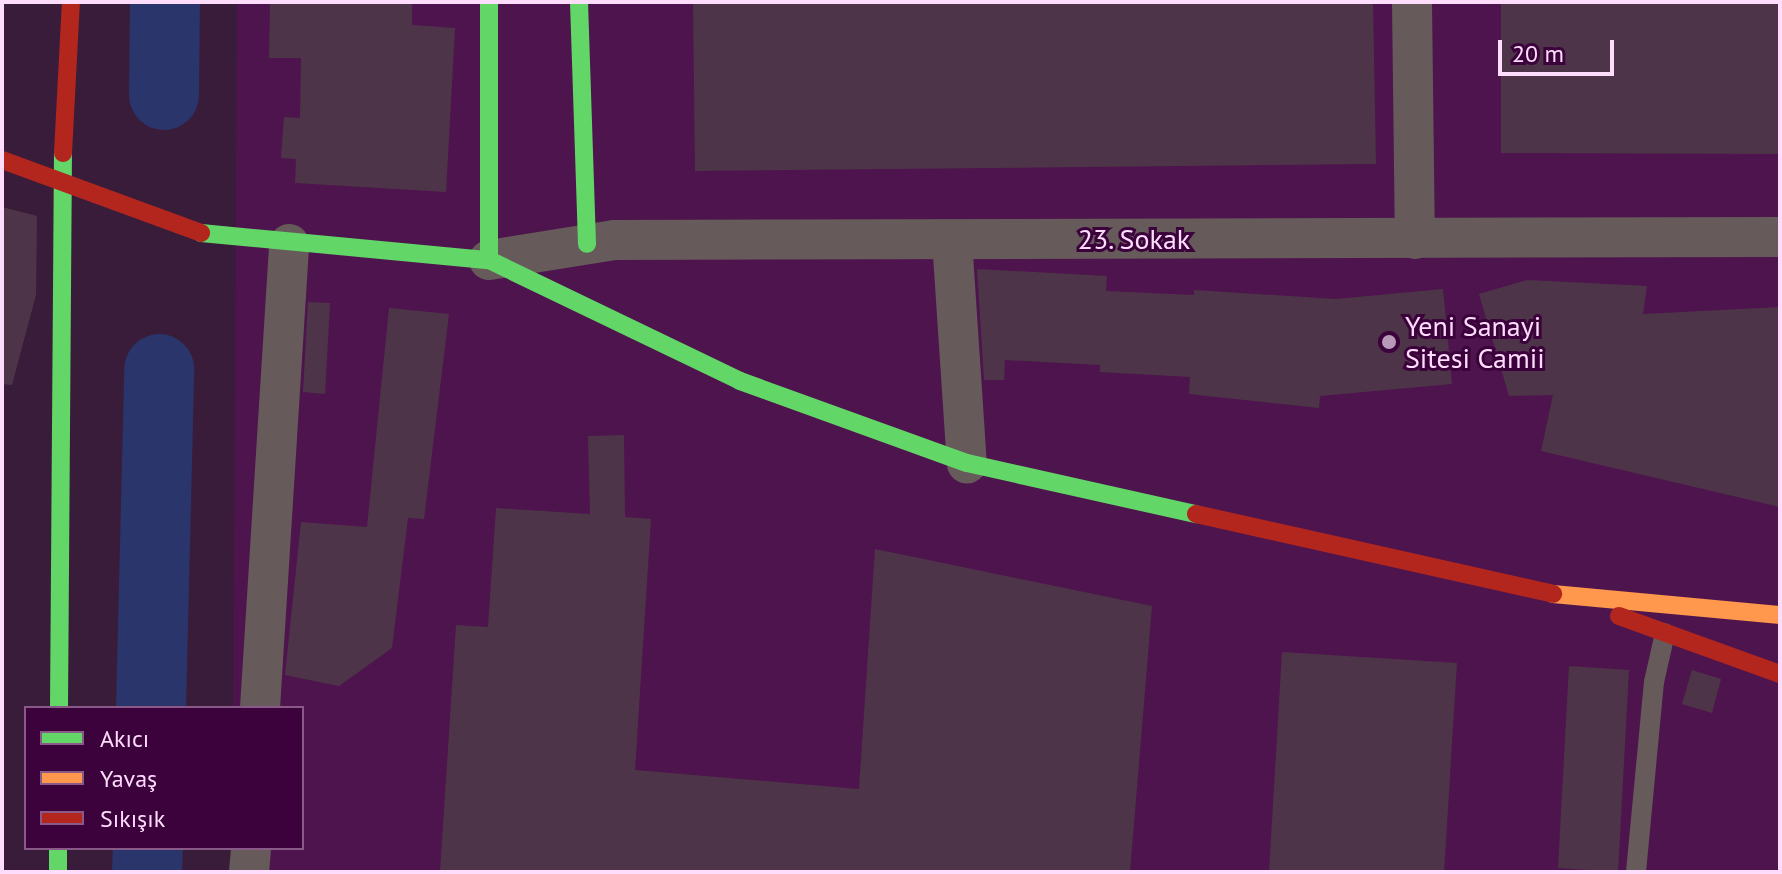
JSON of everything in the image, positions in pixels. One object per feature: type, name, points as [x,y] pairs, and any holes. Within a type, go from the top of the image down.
[{"type":"main road","points":[[59,706],[62,178],[71,2]]},
{"type":"main road","points":[[489,2],[489,260]]},
{"type":"main road","points":[[579,2],[587,244]]},
{"type":"main road","points":[[2,160],[62,178],[215,238],[489,260],[740,381],[967,463],[1568,597],[1780,615]]},
{"type":"main road","points":[[1568,597],[1780,674]]},
{"type":"main road","points":[[58,850],[58,872]]},
{"type":"street","points":[[1412,2],[1415,239]]},
{"type":"street","name":"23. Sokak","points":[[489,260],[614,240],[1780,237]]},
{"type":"street","points":[[952,240],[967,463]]},
{"type":"street","points":[[260,706],[289,244]]},
{"type":"street","points":[[249,872],[251,850]]},
{"type":"lane","points":[[1636,872],[1654,682],[1665,633]]},
{"type":"shaded area","points":[[237,2],[1780,2],[1780,872],[232,872],[232,850],[304,850],[304,706],[233,706]]},
{"type":"building","points":[[270,2],[412,2],[412,25],[455,28],[446,192],[295,183],[296,159],[281,158],[284,117],[300,118],[301,58],[269,58]]},
{"type":"building","points":[[693,2],[1373,2],[1376,164],[695,171]]},
{"type":"building","points":[[1501,2],[1780,2],[1780,154],[1501,153]]},
{"type":"building","points":[[2,207],[37,216],[36,295],[12,385],[2,384]]},
{"type":"building","points":[[977,269],[1107,276],[1106,291],[1194,295],[1194,290],[1336,299],[1443,289],[1452,384],[1320,396],[1319,408],[1189,394],[1190,377],[1100,372],[1100,365],[1005,360],[1004,380],[984,380]]},
{"type":"building","points":[[1527,280],[1647,286],[1643,314],[1780,307],[1780,507],[1541,451],[1553,395],[1509,396],[1479,294]]},
{"type":"building","points":[[308,302],[330,303],[325,394],[303,392]]},
{"type":"building","points":[[389,308],[449,314],[424,519],[408,518],[392,648],[339,686],[285,675],[301,522],[367,527]]},
{"type":"building","points":[[624,435],[625,517],[651,519],[635,770],[859,789],[875,549],[1152,606],[1130,872],[440,872],[456,625],[488,627],[496,508],[590,514],[588,436]]},
{"type":"building","points":[[1282,652],[1457,663],[1444,872],[1269,872]]},
{"type":"building","points":[[1569,666],[1629,670],[1618,872],[1558,868]]},
{"type":"building","points":[[1692,670],[1721,679],[1712,713],[1682,704]]},
{"type":"waterway","points":[[164,95],[165,2]]},
{"type":"waterway","points":[[151,706],[159,369]]},
{"type":"waterway","points":[[147,872],[148,850]]},
{"type":"traffic: fast","points":[[489,2],[489,260]]},
{"type":"traffic: fast","points":[[579,2],[587,244]]},
{"type":"traffic: fast","points":[[59,706],[63,153]]},
{"type":"traffic: fast","points":[[201,233],[489,260],[740,381],[967,463],[1196,514]]},
{"type":"traffic: fast","points":[[58,850],[58,872]]},
{"type":"traffic: slow","points":[[1553,594],[1780,615]]},
{"type":"traffic: jam","points":[[63,153],[71,2]]},
{"type":"traffic: jam","points":[[2,160],[201,233]]},
{"type":"traffic: jam","points":[[1196,514],[1553,594]]},
{"type":"traffic: jam","points":[[1619,616],[1780,674]]},
{"type":"place","name":"Yeni Sanayi Sitesi Camii","points":[[1389,342]]}]
